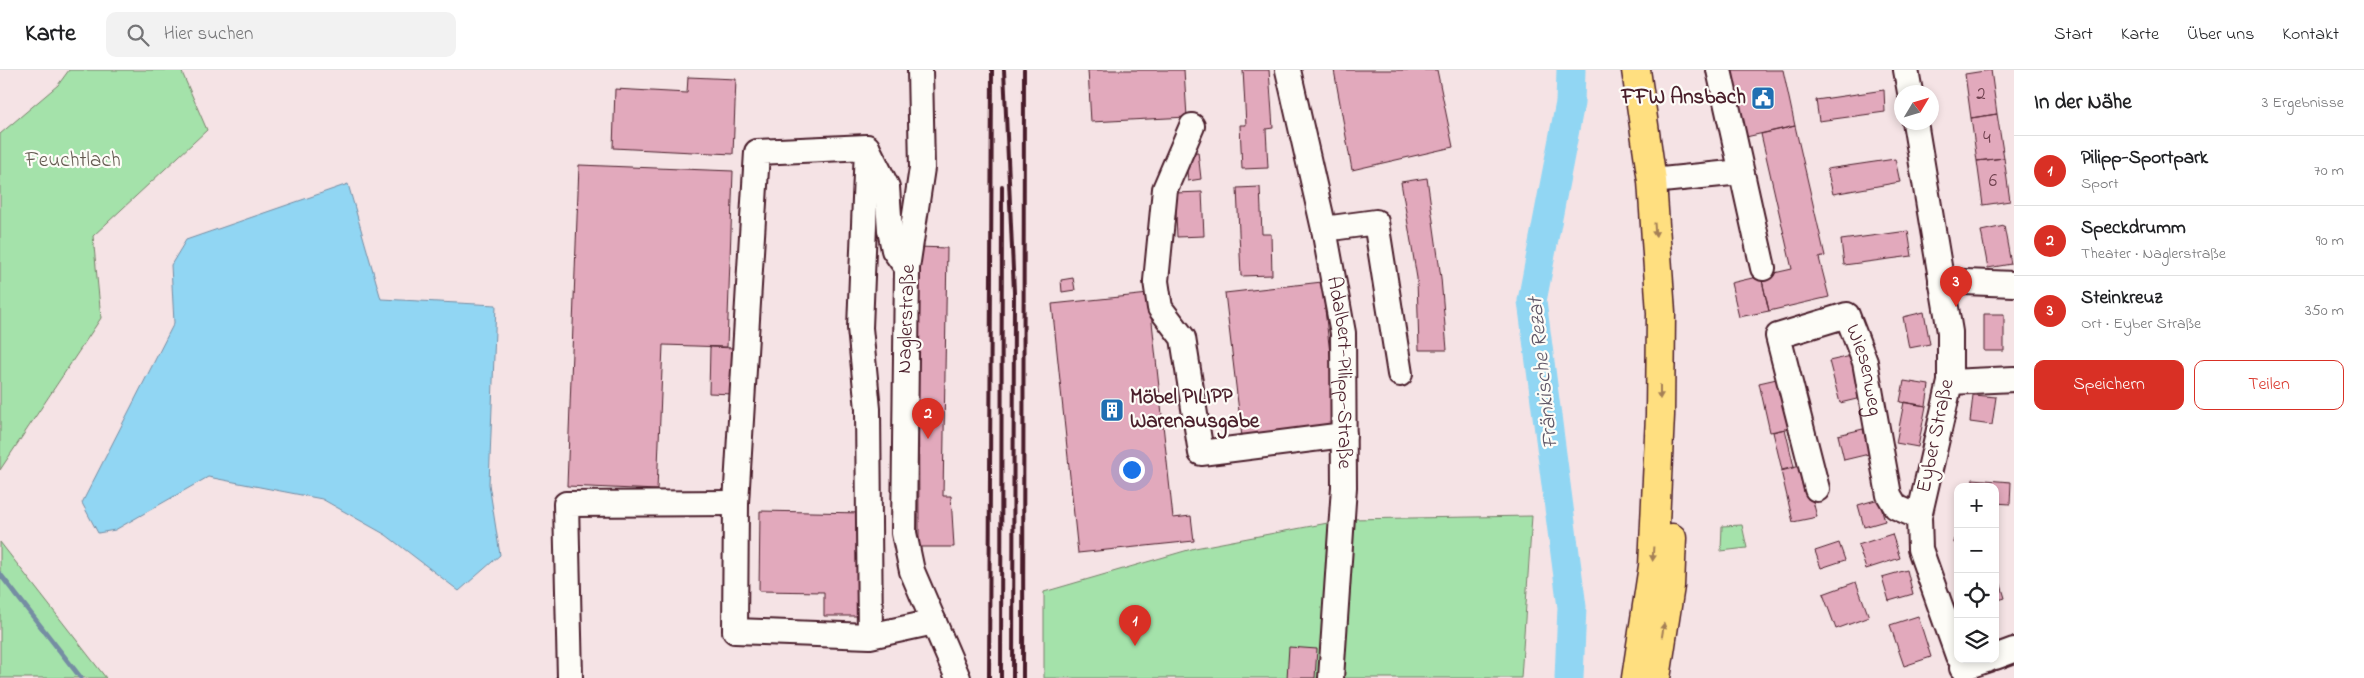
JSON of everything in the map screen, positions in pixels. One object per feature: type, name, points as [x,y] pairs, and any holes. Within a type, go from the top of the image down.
[{"type":"main road","points":[[1636,70],[1661,180],[1679,313],[1678,414],[1670,586],[1656,678]]},
{"type":"main road","points":[[1636,678],[1653,566],[1660,415],[1661,180],[1654,70]]},
{"type":"street","name":"Naglerstraße","points":[[920,70],[922,168],[907,268],[904,533],[912,571],[958,678]]},
{"type":"street","name":"Adalbert-Pilipp-Straße","points":[[1288,70],[1324,229],[1344,333],[1344,486],[1331,678]]},
{"type":"street","points":[[1718,70],[1764,268]]},
{"type":"street","points":[[1906,70],[1909,85]]},
{"type":"street","points":[[1192,126],[1165,189],[1156,281],[1160,308],[1183,338],[1201,453],[1344,435]]},
{"type":"street","name":"Eyber Straße","points":[[1916,130],[1950,332],[1950,382],[1919,517],[1920,549],[1961,666]]},
{"type":"street","points":[[867,146],[886,187],[894,250],[907,268]]},
{"type":"street","points":[[867,146],[757,152],[736,503],[735,631],[870,636],[934,622]]},
{"type":"street","points":[[867,146],[860,328],[868,409],[870,636]]},
{"type":"street","points":[[1661,180],[1741,172]]},
{"type":"street","points":[[1324,229],[1376,222],[1400,374]]},
{"type":"street","points":[[1941,281],[2014,284]]},
{"type":"street","name":"Wiesenweg","points":[[1817,489],[1778,336],[1847,315],[1865,362],[1889,495],[1896,507],[1919,517]]},
{"type":"street","points":[[1950,382],[2014,379]]},
{"type":"street","points":[[570,678],[566,504],[736,503]]},
{"type":"street","points":[[1999,656],[2014,650]]},
{"type":"green space","name":"Feuchtlach","points":[[69,70],[181,70],[207,130],[93,236],[101,318],[0,470],[0,134],[58,85]]},
{"type":"green space","points":[[1532,516],[1521,678],[1044,678],[1044,592],[1195,548],[1349,519]]},
{"type":"green space","points":[[1742,525],[1747,548],[1721,551],[1722,526]]},
{"type":"green space","points":[[0,542],[106,678],[0,678]]},
{"type":"water","points":[[348,184],[381,299],[496,305],[489,484],[500,555],[459,591],[386,535],[322,499],[208,477],[115,530],[98,533],[82,503],[174,323],[171,265],[186,240]]},
{"type":"building","points":[[1088,70],[1184,70],[1187,117],[1091,122]]},
{"type":"building","points":[[1243,70],[1269,70],[1273,128],[1266,129],[1268,168],[1242,169],[1240,125],[1246,125]]},
{"type":"building","points":[[1334,70],[1437,70],[1453,147],[1352,170]]},
{"type":"building","name":"FFW Ansbach","points":[[1731,70],[1783,70],[1795,126],[1746,137]]},
{"type":"building","points":[[1991,70],[1997,114],[1971,118],[1965,74]]},
{"type":"building","points":[[688,77],[736,79],[733,154],[613,148],[615,89],[687,93]]},
{"type":"building","points":[[1884,90],[1885,112],[1819,121],[1816,100]]},
{"type":"building","points":[[1997,114],[2004,158],[1977,161],[1971,118]]},
{"type":"building","points":[[1795,126],[1825,256],[1819,258],[1829,297],[1769,311],[1761,276],[1792,269],[1761,134]]},
{"type":"building","points":[[1198,152],[1201,179],[1188,181],[1185,153]]},
{"type":"building","points":[[2004,158],[2010,201],[1983,205],[1977,161]]},
{"type":"building","points":[[1895,159],[1900,182],[1833,194],[1827,169]]},
{"type":"building","points":[[579,165],[733,171],[727,347],[663,345],[657,490],[567,486]]},
{"type":"building","points":[[1427,178],[1441,278],[1447,350],[1419,350],[1417,278],[1401,182]]},
{"type":"building","points":[[1260,187],[1262,234],[1271,234],[1272,275],[1241,276],[1237,188]]},
{"type":"building","points":[[1202,192],[1204,236],[1177,237],[1175,193]]},
{"type":"building","points":[[2004,226],[2011,264],[1988,268],[1981,231]]},
{"type":"building","points":[[1908,231],[1912,256],[1844,265],[1841,240]]},
{"type":"building","points":[[918,247],[947,248],[943,496],[951,496],[954,547],[919,547]]},
{"type":"building","points":[[1761,276],[1769,311],[1739,317],[1731,283]]},
{"type":"building","points":[[1073,278],[1075,290],[1062,292],[1061,280]]},
{"type":"building","points":[[1322,282],[1338,426],[1242,437],[1225,293]]},
{"type":"building","name":"Möbel PILIPP Warenausgabe","points":[[1149,294],[1173,518],[1191,516],[1194,541],[1078,553],[1052,304]]},
{"type":"building","points":[[1924,312],[1930,344],[1909,348],[1903,317]]},
{"type":"building","points":[[1984,314],[2004,314],[2004,351],[1984,351]]},
{"type":"building","points":[[710,347],[735,348],[733,394],[709,393]]},
{"type":"building","points":[[1851,356],[1861,398],[1840,403],[1829,361]]},
{"type":"building","points":[[1781,378],[1791,428],[1770,432],[1759,383]]},
{"type":"building","points":[[1904,381],[1929,385],[1926,406],[1900,402]]},
{"type":"building","points":[[1973,395],[1996,397],[1992,425],[1970,422]]},
{"type":"building","points":[[1904,402],[1926,406],[1918,447],[1896,443]]},
{"type":"building","points":[[1785,429],[1794,467],[1782,470],[1773,432]]},
{"type":"building","points":[[1863,429],[1869,454],[1844,460],[1838,435]]},
{"type":"building","points":[[1804,465],[1817,517],[1793,522],[1781,471]]},
{"type":"building","points":[[1973,479],[2011,482],[2010,504],[1999,503],[1999,483],[1972,483]]},
{"type":"building","points":[[1879,499],[1885,521],[1864,527],[1858,505]]},
{"type":"building","points":[[760,511],[863,513],[861,616],[824,616],[824,592],[759,591]]},
{"type":"building","points":[[1892,534],[1900,558],[1866,569],[1858,545]]},
{"type":"building","points":[[1839,543],[1845,560],[1821,568],[1815,551]]},
{"type":"building","points":[[1907,570],[1913,594],[1889,601],[1882,577]]},
{"type":"building","points":[[1999,578],[2005,598],[1999,600]]},
{"type":"building","points":[[1856,582],[1869,617],[1836,629],[1823,594]]},
{"type":"building","points":[[1918,616],[1931,657],[1904,666],[1890,625]]},
{"type":"building","points":[[1289,647],[1317,649],[1315,678],[1287,678]]},
{"type":"waterway","name":"Fränkische Rezat","points":[[1569,678],[1572,607],[1532,301],[1570,103],[1571,70]]},
{"type":"waterway","points":[[0,574],[81,678]]},
{"type":"railway","points":[[989,678],[992,70]]},
{"type":"railway","points":[[1004,70],[1014,292],[1013,678]]},
{"type":"railway","points":[[1023,678],[1024,70]]},
{"type":"railway","points":[[1001,678],[1002,186]]},
{"type":"place","name":"FFW Ansbach","points":[[1763,98]]},
{"type":"place","name":"Steinkreuz","points":[[1956,307]]},
{"type":"place","name":"Möbel PILIPP Warenausgabe","points":[[1112,410]]},
{"type":"place","name":"Speckdrumm","points":[[928,439]]},
{"type":"place","name":"Pilipp-Sportpark","points":[[1135,646]]}]
